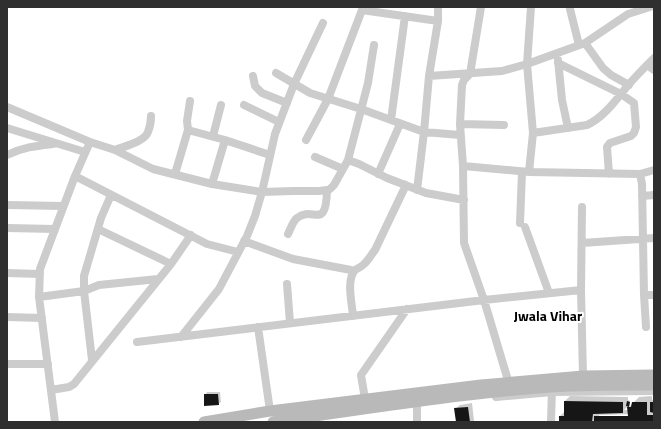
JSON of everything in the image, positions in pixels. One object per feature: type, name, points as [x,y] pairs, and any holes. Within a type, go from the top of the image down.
[{"type":"main road","points":[[510,387],[583,376],[654,375]]},
{"type":"main road","points":[[204,422],[271,417],[417,400],[481,385],[552,390],[654,385]]},
{"type":"main road","points":[[271,417],[365,399],[417,400]]},
{"type":"street","points":[[417,190],[429,76],[438,21],[438,7]]},
{"type":"street","points":[[481,7],[470,74],[464,80],[462,85],[460,135],[463,166],[465,246],[484,300],[510,387]]},
{"type":"street","points":[[531,7],[527,64],[533,134],[526,172],[522,225],[549,293]]},
{"type":"street","points":[[429,76],[502,71],[527,64],[582,44],[630,11],[650,7]]},
{"type":"street","points":[[306,140],[328,99],[360,8],[438,21]]},
{"type":"street","points":[[570,9],[582,44],[606,72],[629,85]]},
{"type":"street","points":[[391,120],[405,16]]},
{"type":"street","points":[[181,337],[219,289],[243,243],[255,216],[279,122],[294,84],[323,24]]},
{"type":"street","points":[[7,107],[90,142],[115,150],[154,169],[212,184],[262,192],[326,190],[334,186],[348,160],[368,83],[374,45]]},
{"type":"street","points":[[558,53],[562,100],[568,128]]},
{"type":"street","points":[[533,134],[587,125],[595,121],[654,58]]},
{"type":"street","points":[[558,63],[621,94],[634,103],[635,131],[631,136],[610,143],[606,150],[609,174]]},
{"type":"street","points":[[647,65],[654,70]]},
{"type":"street","points":[[276,73],[310,93],[361,109],[400,124],[424,132],[460,135]]},
{"type":"street","points":[[253,76],[255,86],[262,93],[287,103]]},
{"type":"street","points":[[175,174],[188,130],[186,124],[190,101]]},
{"type":"street","points":[[213,136],[221,105]]},
{"type":"street","points":[[244,105],[279,122]]},
{"type":"street","points":[[115,150],[143,139],[149,131],[151,116]]},
{"type":"street","points":[[378,174],[400,124]]},
{"type":"street","points":[[460,124],[504,125]]},
{"type":"street","points":[[7,128],[85,152]]},
{"type":"street","points":[[62,130],[76,149]]},
{"type":"street","points":[[188,130],[213,136],[270,155]]},
{"type":"street","points":[[212,184],[225,140]]},
{"type":"street","points":[[55,422],[39,297],[40,269],[63,206],[90,142]]},
{"type":"street","points":[[7,155],[32,146],[58,143]]},
{"type":"street","points":[[315,157],[342,169]]},
{"type":"street","points":[[348,160],[417,190],[464,200]]},
{"type":"street","points":[[463,166],[526,172],[609,174],[641,179],[654,170]]},
{"type":"street","points":[[75,176],[212,245],[243,243],[293,260],[351,276]]},
{"type":"street","points":[[641,179],[646,327]]},
{"type":"street","points":[[353,316],[351,276],[370,258],[375,250],[406,185]]},
{"type":"street","points":[[288,234],[293,223],[299,216],[307,214],[321,215],[324,212],[326,190]]},
{"type":"street","points":[[92,360],[84,291],[84,276],[101,218],[111,195]]},
{"type":"street","points":[[642,196],[654,195]]},
{"type":"street","points":[[7,205],[63,206]]},
{"type":"street","points":[[582,208],[581,290],[583,376]]},
{"type":"street","points":[[7,228],[55,229]]},
{"type":"street","points":[[98,229],[171,264]]},
{"type":"street","points":[[51,390],[69,387],[74,384],[192,236]]},
{"type":"street","points":[[582,243],[654,238]]},
{"type":"street","points":[[7,273],[40,274]]},
{"type":"street","points":[[39,297],[84,291],[99,285],[158,279]]},
{"type":"street","points":[[287,284],[290,323]]},
{"type":"street","points":[[137,342],[406,309],[581,290]]},
{"type":"street","points":[[644,295],[654,295]]},
{"type":"street","points":[[365,399],[361,375],[406,309]]},
{"type":"street","points":[[7,317],[42,318]]},
{"type":"street","points":[[258,327],[271,417]]},
{"type":"street","points":[[7,364],[48,364]]},
{"type":"street","points":[[417,422],[417,400],[552,390],[654,392]]},
{"type":"street","points":[[551,422],[552,390]]},
{"type":"building","points":[[204,394],[218,394],[219,405],[204,406]]},
{"type":"building","points":[[564,401],[623,402],[623,413],[593,414],[592,422],[559,422],[559,416],[564,416]]},
{"type":"building","points":[[627,401],[630,402],[629,407],[626,406]]},
{"type":"building","points":[[632,402],[647,402],[647,415],[654,415],[654,422],[594,422],[594,416],[628,416],[627,407],[631,407]]},
{"type":"building","points":[[650,402],[654,402],[654,413],[650,412]]},
{"type":"building","points":[[468,407],[470,422],[456,422],[454,408]]},
{"type":"district","name":"Jwala Vihar","points":[[548,316]]}]
